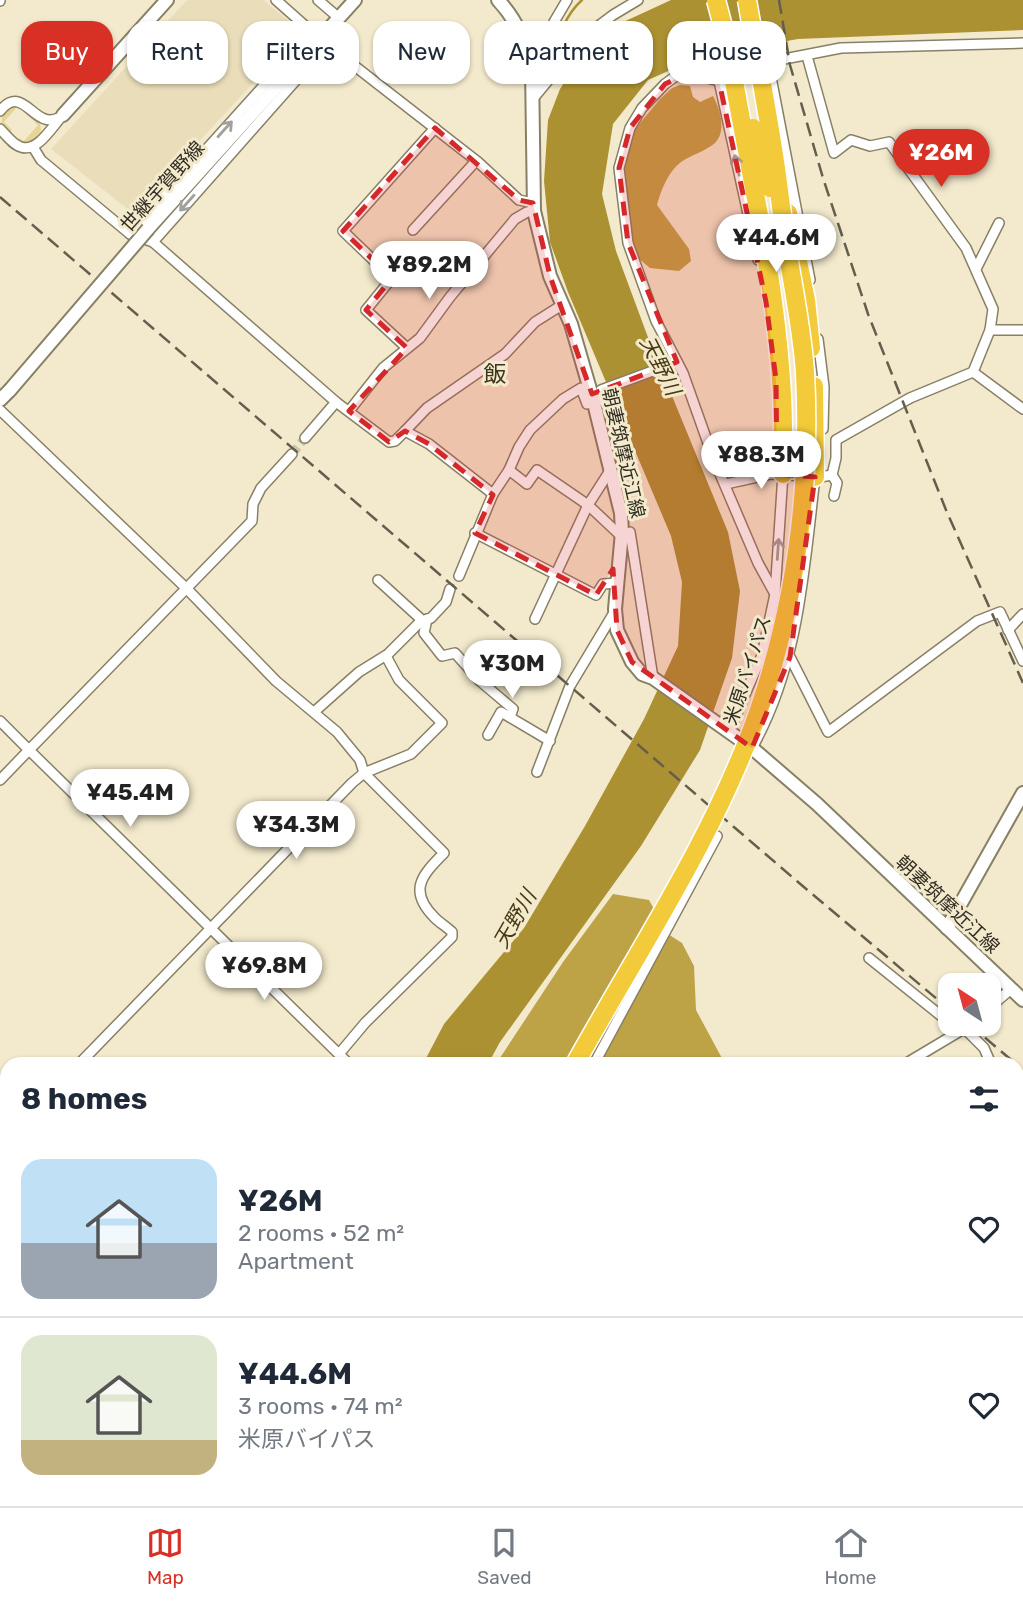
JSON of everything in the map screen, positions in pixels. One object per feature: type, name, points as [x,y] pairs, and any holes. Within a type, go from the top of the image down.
[{"type":"highway","name":"米原バイパス","points":[[716,0],[721,21]]},
{"type":"highway","name":"米原バイパス","points":[[579,1057],[673,894],[717,809],[758,712],[788,612],[802,515],[806,447],[804,372],[774,156],[747,0]]},
{"type":"highway","points":[[734,84],[773,301],[782,379],[780,474]]},
{"type":"highway","name":"米原バイパス","points":[[740,84],[787,249]]},
{"type":"highway","points":[[774,156],[806,300],[813,367],[816,438],[822,476]]},
{"type":"main road","points":[[63,115],[167,0]]},
{"type":"main road","name":"世継宇賀野線","points":[[337,21],[355,0]]},
{"type":"main road","name":"朝妻筑摩近江線","points":[[498,0],[514,20],[527,45],[532,67],[534,207],[550,276],[571,324],[594,403],[621,513],[615,609],[617,630],[623,646],[642,674],[656,680],[752,748],[817,804],[1023,1000]]},
{"type":"main road","name":"世継宇賀野線","points":[[0,400],[279,84]]},
{"type":"main road","points":[[947,928],[1023,793]]},
{"type":"street","points":[[276,0],[300,21]]},
{"type":"street","points":[[318,0],[340,18]]},
{"type":"street","points":[[532,100],[546,63],[547,43],[554,22],[567,0]]},
{"type":"street","points":[[532,100],[585,36],[638,0]]},
{"type":"street","points":[[786,59],[841,48],[1023,43]]},
{"type":"street","points":[[807,56],[834,153],[851,140],[870,146],[889,142],[966,248],[993,309],[990,330],[973,372],[909,398],[836,440],[836,458],[822,476]]},
{"type":"street","points":[[359,69],[476,161],[519,200],[534,207]]},
{"type":"street","points":[[667,83],[642,108],[630,128],[619,168],[628,243],[673,364],[758,563],[775,594]]},
{"type":"street","points":[[130,234],[275,84]]},
{"type":"street","points":[[153,242],[293,84]]},
{"type":"street","points":[[720,84],[766,302],[776,380],[780,474],[775,594],[762,655],[724,729]]},
{"type":"street","points":[[752,748],[765,723],[790,657],[822,476],[824,387],[815,315],[804,242],[772,84]]},
{"type":"street","points":[[0,111],[14,101],[24,103],[42,119],[50,121],[63,115]]},
{"type":"street","points":[[0,129],[21,147],[33,147],[63,115]]},
{"type":"street","points":[[42,119],[43,137]]},
{"type":"street","points":[[407,348],[366,310],[393,278],[343,231],[435,128]]},
{"type":"street","points":[[33,147],[41,160],[130,234],[153,242],[336,402],[389,442],[395,441],[428,408],[505,354],[535,322],[562,304]]},
{"type":"street","points":[[413,230],[476,161]]},
{"type":"street","points":[[349,411],[383,368],[420,338],[450,297],[515,219],[534,207]]},
{"type":"street","points":[[976,269],[999,223]]},
{"type":"street","points":[[990,330],[1023,330]]},
{"type":"street","points":[[459,576],[493,494],[530,430],[563,399],[581,388],[587,404],[594,403],[602,400],[601,390],[673,364]]},
{"type":"street","points":[[973,372],[1023,409]]},
{"type":"street","points":[[305,438],[336,402]]},
{"type":"street","points":[[0,410],[187,589],[276,681],[345,742],[360,760],[365,774],[444,853],[424,877],[419,891],[420,900],[436,920],[452,932],[452,937],[365,1023],[339,1054]]},
{"type":"street","points":[[405,431],[429,444],[493,494]]},
{"type":"street","points":[[0,780],[252,521],[253,504],[261,488],[292,454]]},
{"type":"street","points":[[535,619],[588,505],[611,469]]},
{"type":"street","points":[[509,470],[527,484],[537,470],[588,505],[621,536],[630,532],[656,680]]},
{"type":"street","points":[[726,484],[780,474],[822,476],[837,483],[834,496]]},
{"type":"street","points":[[475,533],[596,595],[603,584],[618,583]]},
{"type":"street","points":[[378,580],[425,620]]},
{"type":"street","points":[[314,712],[359,672],[386,656],[446,602],[450,589]]},
{"type":"street","points":[[537,772],[570,686],[615,609]]},
{"type":"street","points":[[790,657],[828,732],[977,621],[1000,612],[1023,661]]},
{"type":"street","points":[[1008,630],[1023,614]]},
{"type":"street","points":[[425,620],[424,633],[442,656],[455,653],[480,681],[513,709],[510,717]]},
{"type":"street","points":[[86,1057],[352,782],[411,754],[442,723],[399,680],[386,656]]},
{"type":"street","points":[[488,734],[501,712],[550,741]]},
{"type":"street","points":[[0,721],[342,1057]]},
{"type":"street","points":[[598,1057],[717,836]]},
{"type":"street","points":[[869,958],[938,1013]]},
{"type":"street","points":[[1001,998],[1011,989]]},
{"type":"street","points":[[917,1057],[952,1036]]},
{"type":"street","points":[[973,1036],[988,1057]]},
{"type":"highlighted area","points":[[684,75],[719,81],[766,302],[776,380],[777,474],[815,477],[790,657],[752,748],[632,662],[617,630],[613,569],[596,595],[475,533],[493,495],[429,444],[405,431],[389,442],[349,411],[407,348],[366,310],[392,278],[343,231],[435,128],[519,200],[533,203],[550,276],[592,394],[677,362],[628,243],[619,168],[630,128],[665,84]]},
{"type":"shaded area","points":[[187,0],[263,0],[289,21],[242,21],[242,84],[252,84],[133,213],[51,149],[127,66],[127,84],[228,84],[228,21],[168,21]]},
{"type":"shaded area","points":[[671,0],[1023,0],[1023,30],[786,41],[786,21],[667,21],[667,72],[653,78],[653,21],[626,21]]},
{"type":"shaded area","points":[[563,84],[645,84],[613,124],[602,194],[616,251],[649,340],[728,532],[740,591],[732,658],[700,750],[641,846],[492,1057],[427,1057],[444,1024],[524,928],[585,826],[644,719],[678,646],[682,582],[671,536],[568,292],[550,242],[544,181],[548,120]]},
{"type":"shaded area","points":[[690,86],[693,97],[700,102],[713,96],[720,113],[721,132],[715,143],[681,162],[672,171],[657,205],[689,249],[691,261],[679,271],[650,268],[638,258],[631,241],[624,174],[626,156],[636,128],[660,99],[672,88]]},
{"type":"shaded area","points":[[14,104],[18,106],[4,122],[12,130],[9,133],[1,125],[3,112]]},
{"type":"shaded area","points":[[18,106],[34,116],[40,125],[40,136],[30,145],[17,140],[19,138],[24,141],[38,125]]},
{"type":"shaded area","points":[[613,894],[649,900],[668,934],[682,943],[694,966],[696,1010],[721,1057],[501,1057],[563,962]]},
{"type":"waterway","points":[[566,21],[582,0]]},
{"type":"tunnel","points":[[292,454],[305,438]]},
{"type":"railway","points":[[779,0],[790,65],[823,178],[868,314],[946,510],[1023,683]]},
{"type":"railway","points":[[0,197],[938,1000]]},
{"type":"railway","points":[[983,1036],[1008,1057]]},
{"type":"district","name":"飯","points":[[495,374]]},
{"type":"water label","name":"天野川","points":[[660,366]]},
{"type":"water label","name":"天野川","points":[[515,919]]}]
